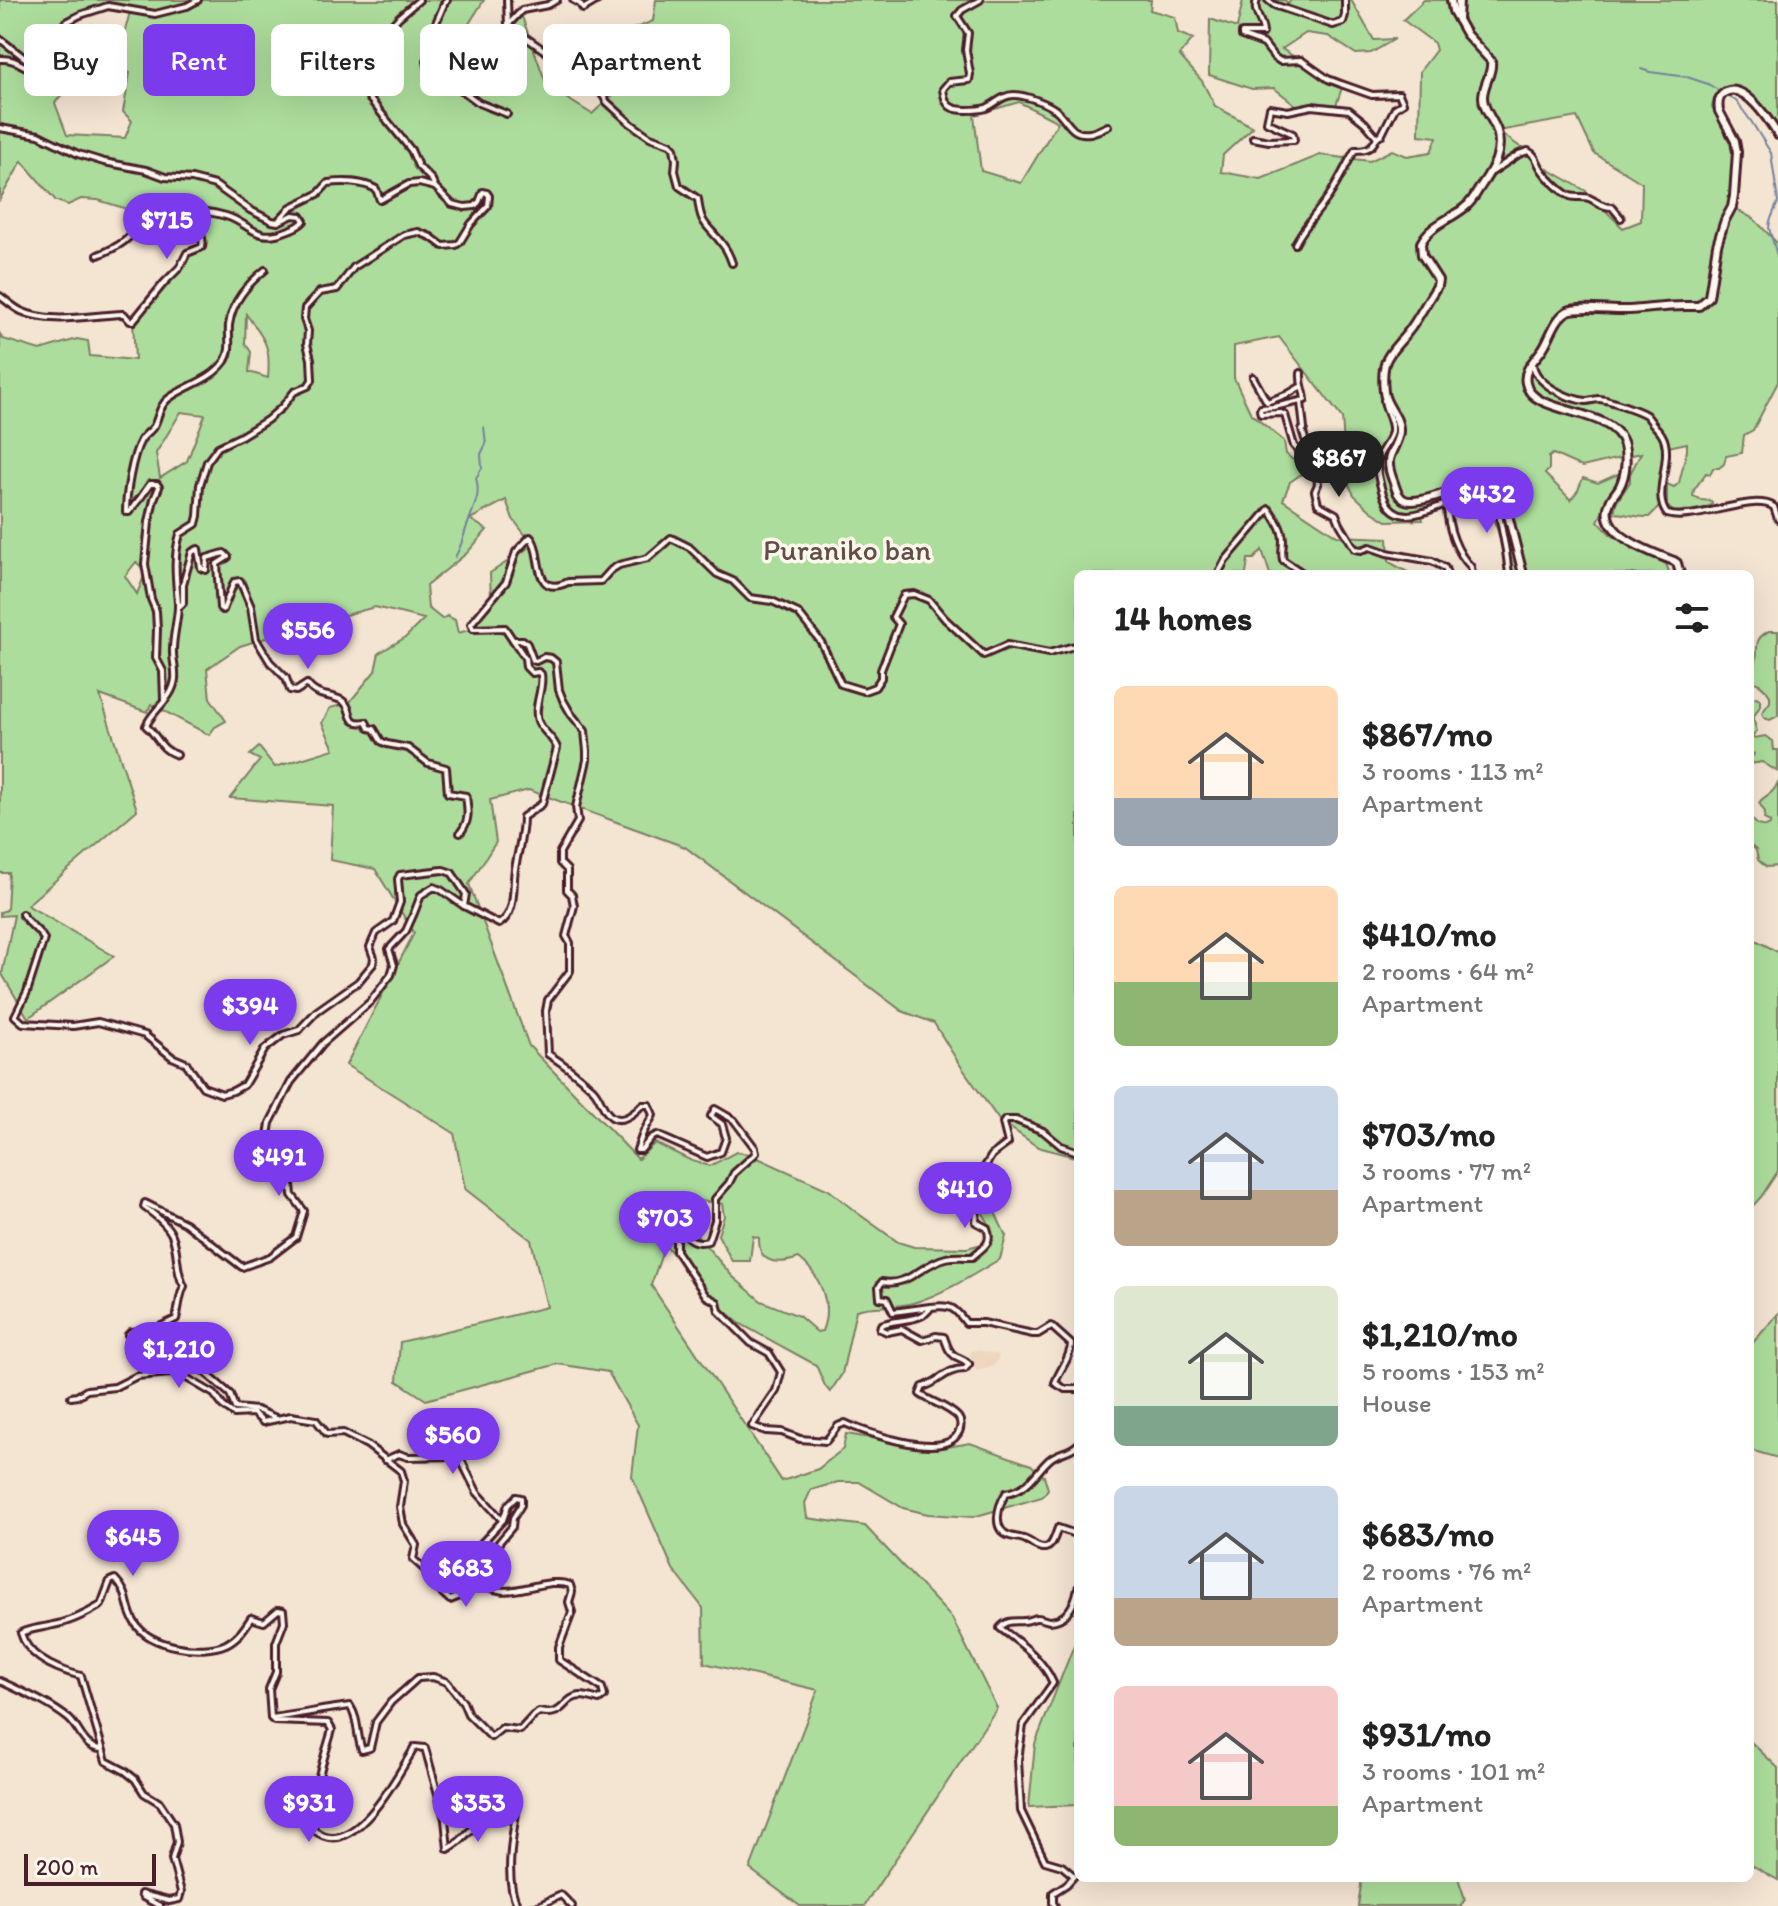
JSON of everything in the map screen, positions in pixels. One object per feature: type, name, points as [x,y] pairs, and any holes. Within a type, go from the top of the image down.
[{"type":"highway","points":[[1451,0],[1458,20],[1491,61],[1483,104],[1497,131],[1499,147],[1495,165],[1471,202],[1428,232],[1421,243],[1422,255],[1438,280],[1409,331],[1385,360],[1382,375],[1384,398],[1398,421],[1399,434],[1389,471],[1401,497],[1411,501],[1468,486],[1484,493],[1506,511],[1522,570]]},
{"type":"highway","points":[[1458,20],[1459,0]]},
{"type":"highway","points":[[1679,570],[1674,561],[1635,544],[1619,533],[1607,518],[1608,506],[1625,476],[1622,438],[1607,425],[1535,398],[1530,394],[1525,379],[1527,369],[1548,343],[1555,325],[1570,310],[1699,306],[1709,297],[1717,245],[1732,207],[1737,162],[1735,141],[1719,111],[1719,101],[1724,93],[1738,92],[1752,100],[1778,135]]},
{"type":"street","points":[[65,24],[69,19],[108,6],[155,14],[198,0]]},
{"type":"street","points":[[177,755],[164,750],[146,726],[172,690],[175,678],[172,652],[179,605],[175,554],[180,534],[196,524],[200,485],[207,462],[218,447],[267,420],[294,392],[308,386],[312,380],[305,308],[320,292],[337,289],[354,267],[404,235],[418,232],[443,246],[456,245],[488,206],[489,196],[483,192],[475,206],[452,204],[418,166],[411,150],[369,98],[378,76],[381,45],[399,17],[419,0]]},
{"type":"street","points":[[447,0],[430,37],[428,66],[479,103],[507,114]]},
{"type":"street","points":[[507,0],[508,24]]},
{"type":"street","points":[[509,24],[522,10],[557,0]]},
{"type":"street","points":[[573,0],[583,9],[598,0]]},
{"type":"street","points":[[980,0],[957,16],[968,33],[966,50],[970,74],[969,80],[949,82],[943,89],[948,106],[954,110],[982,109],[1005,97],[1021,96],[1049,105],[1075,131],[1089,133],[1108,126]]},
{"type":"street","points":[[1257,0],[1255,8],[1263,33],[1242,33],[1242,36],[1264,44],[1274,57],[1286,62],[1301,60],[1328,79],[1372,95],[1399,94],[1403,103],[1395,108],[1373,145],[1367,150],[1355,150],[1328,198],[1295,244]]},
{"type":"street","points":[[1268,0],[1274,5],[1333,25],[1343,22],[1345,0]]},
{"type":"street","points":[[527,38],[600,91],[607,102],[630,123],[674,148],[679,186],[698,199],[700,217],[724,245],[732,263]]},
{"type":"street","points":[[0,39],[24,57]]},
{"type":"street","points":[[0,59],[12,59],[24,66]]},
{"type":"street","points":[[1253,138],[1294,140],[1293,134],[1267,122],[1270,108],[1288,111],[1312,106],[1349,110],[1377,137]]},
{"type":"street","points":[[0,128],[32,133],[104,162],[215,185],[250,210],[272,221],[278,222],[293,215],[301,216],[304,221],[275,235],[253,232],[224,216],[163,212],[140,219],[138,226],[122,243],[98,255]]},
{"type":"street","points":[[1490,173],[1528,151],[1536,157],[1546,175],[1568,195],[1586,197],[1601,206],[1612,207],[1621,218]]},
{"type":"street","points":[[278,222],[291,207],[318,194],[328,183],[368,185],[376,189],[380,200],[409,184],[435,187]]},
{"type":"street","points":[[0,296],[16,308],[35,316],[88,318],[124,314],[133,321],[180,267],[187,253],[202,247],[203,243],[203,237],[189,228],[138,226]]},
{"type":"street","points":[[164,703],[163,671],[156,658],[156,611],[145,564],[149,522],[159,487],[150,484],[126,512],[132,469],[141,440],[154,426],[167,399],[204,379],[226,360],[229,322],[236,303],[247,284],[265,270]]},
{"type":"street","points":[[1533,362],[1534,372],[1550,387],[1582,400],[1599,399],[1618,403],[1646,415],[1665,443],[1662,506],[1667,514],[1705,513],[1728,506],[1763,503],[1774,507],[1778,519]]},
{"type":"street","points":[[1301,373],[1300,387],[1305,400],[1260,410],[1261,414],[1285,415],[1294,446],[1312,464],[1317,476],[1315,491],[1318,504],[1336,514],[1355,549],[1370,547],[1432,561],[1446,570]]},
{"type":"street","points":[[1253,377],[1267,402],[1300,387]]},
{"type":"street","points":[[1384,398],[1392,431],[1379,458],[1377,473],[1384,500],[1390,508],[1413,516],[1443,505],[1447,507],[1454,540],[1471,570]]},
{"type":"street","points":[[1301,402],[1305,439]]},
{"type":"street","points":[[1312,464],[1318,465],[1329,455]]},
{"type":"street","points":[[1484,493],[1489,505],[1499,514],[1508,570]]},
{"type":"street","points":[[1220,570],[1269,509],[1281,532],[1283,560],[1298,570]]},
{"type":"street","points":[[276,1418],[257,1410],[235,1408],[230,1394],[193,1362],[189,1348],[181,1346],[171,1349],[131,1339],[128,1335],[153,1330],[176,1319],[184,1286],[171,1235],[144,1207],[145,1203],[185,1223],[242,1267],[270,1257],[296,1237],[304,1211],[292,1195],[290,1175],[271,1155],[268,1136],[270,1123],[291,1082],[323,1043],[370,1002],[391,975],[394,965],[389,949],[406,931],[421,895],[434,887],[499,924],[506,920],[514,894],[514,872],[523,832],[523,817],[542,804],[545,798],[557,748],[555,741],[538,722],[541,674],[528,670],[525,658],[505,628],[473,629],[471,624],[506,582],[516,552],[530,537],[537,549],[539,572],[543,580],[548,584],[564,585],[568,582],[601,581],[619,565],[648,558],[671,538],[689,547],[717,574],[733,581],[750,598],[772,601],[798,613],[821,642],[841,684],[864,691],[875,687],[881,678],[881,670],[899,624],[893,617],[904,595],[914,594],[929,600],[984,655],[1007,645],[1049,653],[1074,646]]},
{"type":"street","points":[[179,605],[183,603],[183,584],[192,552],[198,549],[201,568],[206,570],[207,558],[224,553],[228,557],[217,564],[220,608],[223,610],[234,582],[240,581],[251,607],[256,639],[270,662],[286,678],[290,690],[296,691],[307,684],[321,695],[338,699],[348,707],[353,720],[366,722],[381,741],[408,748],[428,763],[446,768],[448,793],[466,796],[469,817],[460,833]]},
{"type":"street","points":[[513,640],[523,640],[533,660],[544,657],[556,662],[563,700],[585,731],[587,760],[576,807],[578,821],[560,852],[560,863],[567,870],[567,890],[572,895],[574,906],[566,936],[570,943],[570,971],[548,1000],[548,1054],[596,1092],[607,1114],[618,1119],[628,1118],[642,1105],[649,1105],[653,1115],[637,1150],[657,1135],[707,1157],[721,1152],[726,1138],[722,1124],[711,1116],[715,1109],[734,1120],[755,1148],[756,1153],[734,1173],[715,1199],[715,1220],[708,1241],[699,1243],[692,1241],[681,1230],[676,1232],[676,1251],[706,1296],[717,1302],[719,1311],[751,1343],[769,1353],[781,1372],[776,1391],[752,1426],[800,1439],[826,1441],[838,1426],[845,1423],[865,1433],[924,1445],[948,1443],[957,1437],[961,1424],[958,1417],[920,1394],[923,1387],[934,1384],[949,1371],[965,1369],[969,1364],[948,1349],[944,1337],[922,1340],[907,1330],[887,1332],[880,1329],[888,1322],[928,1313],[931,1307]]},
{"type":"street","points":[[22,914],[44,939],[27,992],[15,1016],[23,1023],[73,1026],[98,1022],[145,1035],[172,1057],[186,1063],[203,1087],[222,1094],[244,1085],[265,1049],[283,1035],[299,1030],[317,1011],[358,982],[373,964],[370,947],[376,933],[393,921],[400,902],[400,875],[443,870],[452,873],[466,894],[464,906]]},
{"type":"street","points":[[1074,1151],[1061,1146],[1043,1131],[1016,1120],[1005,1120],[1008,1143],[992,1155],[970,1191],[977,1206],[976,1222],[987,1228],[988,1242],[972,1257],[947,1258],[893,1284],[882,1282],[879,1287],[880,1298],[887,1299],[893,1312],[940,1305],[956,1310],[969,1324],[983,1323],[1038,1334],[1051,1326],[1071,1344],[1071,1354],[1061,1367],[1055,1383],[1065,1389],[1074,1389]]},
{"type":"street","points":[[71,1397],[87,1390],[115,1387],[137,1376],[171,1373],[185,1377],[214,1394],[234,1414],[253,1413],[263,1422],[291,1416],[316,1420],[327,1434],[343,1433],[367,1445],[401,1471],[404,1481],[400,1507],[403,1524],[416,1545],[413,1559],[433,1577],[438,1589],[450,1600],[460,1596],[454,1573],[503,1520],[508,1505],[516,1497],[521,1498],[512,1527],[475,1571],[475,1578],[485,1586],[502,1592],[564,1582],[570,1585],[572,1612],[559,1647],[559,1660],[602,1688],[604,1696],[599,1700],[581,1696],[570,1699],[564,1707],[549,1714],[539,1712],[520,1730],[502,1728],[491,1737],[468,1714],[463,1702],[447,1682],[433,1677],[418,1678],[391,1702],[376,1722],[370,1748],[362,1750],[357,1737],[356,1716],[350,1706],[271,1718]]},
{"type":"street","points":[[1074,1449],[1055,1455],[1016,1492],[1006,1493],[997,1521],[1000,1531],[1025,1539],[1041,1549],[1052,1545],[1058,1528],[1074,1534]]},
{"type":"street","points":[[385,1460],[399,1454],[408,1457],[459,1456],[477,1492],[503,1520]]},
{"type":"street","points":[[160,1906],[141,1894],[169,1901],[179,1899],[181,1892],[172,1859],[177,1842],[174,1824],[160,1803],[144,1793],[135,1779],[106,1761],[81,1676],[60,1670],[40,1658],[23,1640],[21,1633],[82,1616],[101,1605],[110,1581],[115,1579],[125,1590],[136,1624],[150,1637],[168,1646],[209,1648],[225,1644],[241,1634],[251,1618],[264,1622],[278,1610],[283,1611],[284,1622],[276,1643],[276,1672],[269,1689],[271,1718]]},
{"type":"street","points":[[1055,1906],[1053,1893],[1074,1876],[1062,1866],[1045,1861],[1021,1811],[1018,1760],[1023,1725],[1053,1683],[1027,1649],[1000,1628],[1014,1620],[1057,1619],[1068,1614],[1074,1602]]},
{"type":"street","points":[[0,1681],[70,1720],[88,1745],[101,1749]]},
{"type":"street","points":[[271,1718],[274,1721],[328,1723],[332,1730],[312,1818],[314,1830],[322,1836],[337,1836],[356,1829],[376,1809],[415,1747],[425,1748],[445,1819],[448,1849],[462,1842],[475,1825],[516,1813],[510,1853],[514,1898],[518,1906]]},
{"type":"street","points":[[538,1906],[561,1895],[572,1906]]},
{"type":"shaded area","points":[[976,1350],[999,1355],[995,1365],[977,1371],[969,1352]]},
{"type":"green space","name":"Puraniko ban","points":[[0,0],[484,0],[469,24],[420,24],[420,96],[527,96],[527,30],[543,75],[543,96],[563,96],[592,114],[612,96],[730,96],[730,24],[646,24],[653,21],[656,0],[1151,0],[1150,10],[1175,17],[1178,33],[1193,39],[1179,55],[1202,81],[1215,106],[1253,127],[1223,155],[1221,172],[1261,179],[1320,155],[1370,161],[1392,150],[1407,156],[1431,152],[1437,137],[1419,135],[1420,71],[1436,50],[1434,43],[1403,20],[1424,0],[1778,0],[1778,130],[1756,100],[1742,89],[1734,87],[1720,91],[1712,107],[1728,131],[1734,147],[1735,177],[1730,206],[1754,219],[1778,244],[1778,382],[1753,430],[1744,435],[1742,453],[1726,456],[1724,464],[1713,468],[1710,474],[1706,473],[1694,490],[1693,496],[1711,501],[1712,504],[1704,511],[1675,513],[1667,506],[1667,484],[1674,487],[1679,483],[1687,443],[1663,448],[1660,506],[1649,517],[1614,513],[1641,453],[1582,467],[1553,454],[1549,457],[1549,469],[1545,474],[1571,500],[1583,478],[1598,483],[1618,474],[1617,483],[1598,521],[1611,535],[1666,564],[1668,570],[1509,570],[1492,516],[1444,503],[1421,511],[1423,520],[1387,521],[1354,495],[1346,470],[1342,418],[1279,337],[1234,346],[1234,378],[1251,414],[1284,441],[1286,454],[1306,471],[1290,482],[1283,500],[1337,536],[1388,538],[1389,562],[1404,570],[1269,570],[1262,550],[1254,559],[1248,559],[1247,570],[1074,570],[1074,1157],[1038,1147],[999,1120],[934,1023],[902,1011],[685,847],[529,790],[490,800],[496,842],[469,884],[529,1046],[638,1159],[655,1143],[710,1166],[736,1152],[749,1154],[829,1190],[898,1242],[914,1247],[967,1248],[993,1241],[981,1210],[983,1206],[994,1210],[1006,1236],[1000,1259],[947,1289],[906,1305],[856,1310],[842,1374],[830,1392],[816,1365],[739,1323],[665,1245],[651,1285],[782,1481],[818,1469],[843,1449],[846,1434],[936,1449],[970,1443],[1031,1465],[1044,1476],[1048,1489],[1042,1497],[973,1517],[928,1514],[903,1508],[859,1482],[838,1482],[811,1490],[805,1503],[807,1518],[865,1526],[952,1618],[997,1708],[864,1906],[800,1906],[750,1869],[818,1690],[704,1663],[703,1608],[673,1569],[632,1476],[638,1425],[608,1372],[558,1364],[426,1400],[397,1381],[400,1342],[547,1307],[531,1240],[465,1189],[454,1133],[346,1065],[414,933],[375,869],[330,860],[333,806],[230,798],[260,760],[250,755],[259,747],[275,767],[334,749],[322,723],[330,708],[349,703],[375,671],[379,653],[406,637],[424,619],[375,607],[240,646],[207,669],[210,698],[226,721],[209,735],[151,704],[147,712],[100,695],[137,810],[27,905],[114,956],[28,1018],[2,974],[14,915],[0,916],[0,912],[7,910],[9,873],[0,873],[0,334],[3,339],[40,350],[77,339],[88,341],[90,356],[135,360],[133,321],[180,267],[187,253],[202,247],[203,237],[190,222],[195,230],[98,200],[81,199],[68,205],[56,201],[22,161],[0,199]],"holes":[[[1019,102],[1058,122],[1021,183],[981,171],[974,115]],[[1577,117],[1594,153],[1642,183],[1641,221],[1623,228],[1586,191],[1541,165],[1498,131]],[[246,314],[265,343],[268,378],[249,372],[251,352],[245,343]],[[181,412],[205,415],[187,461],[160,478],[156,453]],[[506,500],[513,519],[533,545],[490,573],[491,599],[473,629],[458,633],[455,620],[447,616],[442,619],[428,608],[426,586],[467,553],[487,530],[470,519]],[[136,562],[146,571],[137,594],[125,576]],[[701,1201],[722,1204],[724,1216],[718,1235],[732,1261],[750,1261],[753,1236],[759,1238],[761,1252],[768,1259],[784,1262],[799,1258],[806,1265],[818,1281],[825,1301],[822,1331],[817,1332],[799,1316],[761,1301],[732,1276],[690,1227]]]},
{"type":"green space","points":[[1243,0],[1285,0],[1288,4],[1291,0],[1351,0],[1374,40],[1395,39],[1371,53],[1356,54],[1328,36],[1306,33],[1282,49],[1318,72],[1344,82],[1335,108],[1312,106],[1301,109],[1274,88],[1252,89],[1209,75],[1210,19],[1237,28]]},
{"type":"green space","points":[[520,11],[525,24],[510,24]]},
{"type":"green space","points":[[1778,631],[1778,716],[1770,720],[1764,718],[1762,713],[1770,702],[1770,696],[1754,682],[1757,644],[1764,634]]},
{"type":"green space","points":[[1754,698],[1760,699],[1760,706],[1754,716]]},
{"type":"green space","points":[[1765,736],[1773,741],[1774,750],[1778,750],[1778,772],[1762,762],[1754,763],[1754,737]]},
{"type":"green space","points":[[1778,782],[1778,866],[1766,867],[1758,860],[1754,848],[1754,822],[1766,827],[1770,825],[1764,819],[1765,812],[1759,803]]},
{"type":"green space","points":[[1754,939],[1778,952],[1778,1171],[1754,1205]]},
{"type":"green space","points":[[1778,1314],[1778,1458],[1754,1451],[1754,1341]]},
{"type":"green space","points":[[1074,1645],[1074,1805],[1029,1807],[1035,1744]]},
{"type":"green space","points":[[1754,1745],[1778,1768],[1778,1880],[1754,1866]]},
{"type":"green space","points":[[1361,1882],[1459,1882],[1465,1899],[1461,1906],[1358,1906]]},
{"type":"waterway","points":[[1641,69],[1708,84],[1736,101],[1751,121],[1771,153],[1778,202],[1769,228],[1778,259]]},
{"type":"waterway","points":[[455,557],[476,500],[476,478],[482,468],[481,454],[486,444],[484,427]]}]
